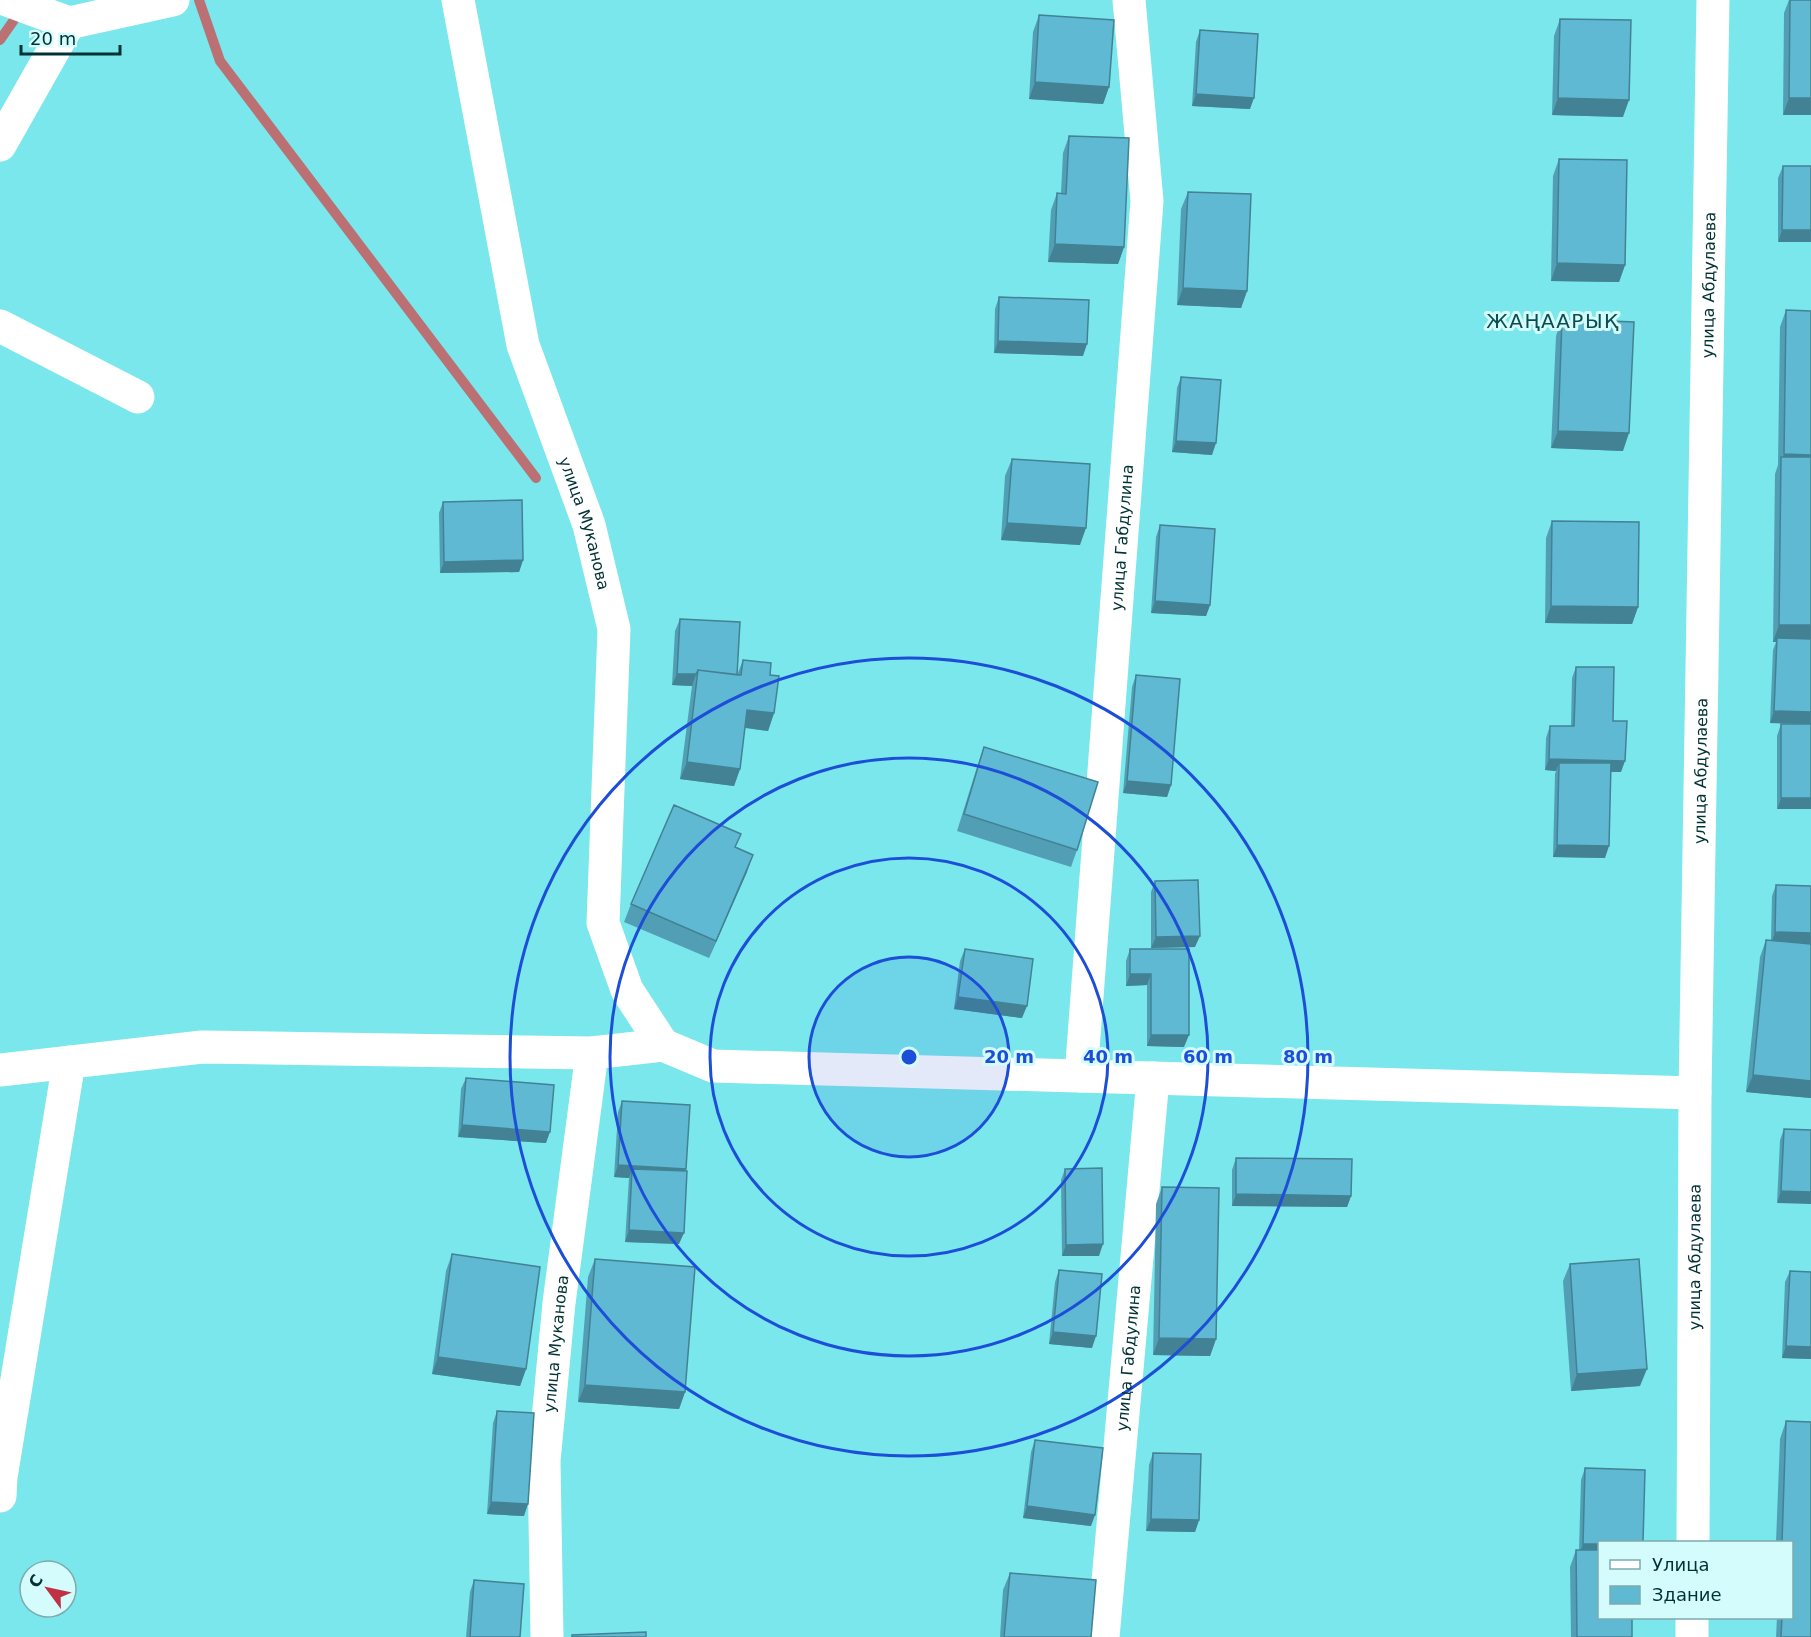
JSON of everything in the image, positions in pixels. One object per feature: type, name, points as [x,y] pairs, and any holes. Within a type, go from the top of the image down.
[{"type":"street","points":[[7,0],[69,23],[173,0]]},
{"type":"street","name":"улица Муканова","points":[[458,0],[523,345],[590,525],[614,629],[603,923],[627,990],[663,1045]]},
{"type":"street","name":"улица Габдулина","points":[[1081,1076],[1147,201],[1129,0]]},
{"type":"street","name":"улица Абдулаева","points":[[1693,1541],[1695,1093],[1713,0]]},
{"type":"street","points":[[0,145],[69,23]]},
{"type":"street","points":[[0,326],[138,397]]},
{"type":"street","points":[[0,1070],[202,1047],[592,1053],[663,1045],[713,1066],[1695,1093]]},
{"type":"street","name":"улица Муканова","points":[[547,1637],[544,1461],[559,1303],[592,1053]]},
{"type":"street","points":[[0,1496],[3,1465],[69,1062]]},
{"type":"street","name":"улица Габдулина","points":[[1103,1637],[1153,1078]]},
{"type":"street","points":[[1692,1619],[1692,1637]]},
{"type":"building","points":[[1790,0],[1811,0],[1811,98],[1789,98]]},
{"type":"building","points":[[1039,15],[1114,20],[1109,87],[1035,82]]},
{"type":"building","points":[[1560,19],[1631,20],[1629,100],[1558,98]]},
{"type":"building","points":[[1200,30],[1258,34],[1254,98],[1196,94]]},
{"type":"building","points":[[1069,136],[1129,138],[1124,247],[1055,244],[1057,193],[1066,194]]},
{"type":"building","points":[[1559,159],[1627,160],[1625,265],[1557,263]]},
{"type":"building","points":[[1783,166],[1811,166],[1811,230],[1782,230]]},
{"type":"building","points":[[1188,192],[1251,194],[1247,291],[1183,288]]},
{"type":"building","points":[[999,297],[1089,300],[1087,344],[998,341]]},
{"type":"building","points":[[1786,310],[1811,311],[1811,455],[1784,454]]},
{"type":"building","points":[[1562,319],[1634,322],[1629,433],[1558,431]]},
{"type":"building","points":[[1181,377],[1221,380],[1216,443],[1176,441]]},
{"type":"building","points":[[1781,457],[1811,457],[1811,625],[1779,625]]},
{"type":"building","points":[[1012,459],[1090,464],[1086,528],[1007,523]]},
{"type":"building","points":[[522,500],[523,560],[444,562],[443,502]]},
{"type":"building","points":[[1552,521],[1639,522],[1638,607],[1551,606]]},
{"type":"building","points":[[1160,525],[1215,529],[1210,605],[1155,601]]},
{"type":"building","points":[[680,619],[740,622],[737,675],[698,670],[696,674],[677,674]]},
{"type":"building","points":[[1777,638],[1811,639],[1811,712],[1774,711]]},
{"type":"building","points":[[743,660],[771,663],[770,675],[779,676],[774,713],[747,710],[740,769],[687,762],[698,670],[741,675]]},
{"type":"building","points":[[1576,667],[1614,667],[1613,721],[1627,721],[1625,761],[1549,759],[1550,726],[1574,726]]},
{"type":"building","points":[[1136,675],[1180,679],[1171,785],[1127,781]]},
{"type":"building","points":[[1781,724],[1811,724],[1811,798],[1781,798]]},
{"type":"building","points":[[984,747],[1098,782],[1077,850],[964,814]]},
{"type":"building","points":[[1559,763],[1611,763],[1609,846],[1557,845]]},
{"type":"building","points":[[674,805],[741,834],[735,847],[753,855],[716,941],[631,904]]},
{"type":"building","points":[[1198,880],[1200,936],[1156,937],[1155,881]]},
{"type":"building","points":[[1776,885],[1811,886],[1811,933],[1775,932]]},
{"type":"building","points":[[1766,940],[1811,944],[1811,1081],[1753,1075]]},
{"type":"building","points":[[965,949],[1033,959],[1027,1006],[958,997]]},
{"type":"building","points":[[1130,949],[1189,949],[1189,1035],[1151,1035],[1151,974],[1130,974]]},
{"type":"building","points":[[466,1078],[554,1085],[550,1132],[462,1125]]},
{"type":"building","points":[[622,1101],[690,1105],[686,1169],[618,1165]]},
{"type":"building","points":[[1784,1129],[1811,1130],[1811,1192],[1781,1191]]},
{"type":"building","points":[[1236,1158],[1352,1159],[1351,1196],[1236,1194]]},
{"type":"building","points":[[1102,1168],[1103,1244],[1066,1245],[1065,1169]]},
{"type":"building","points":[[632,1169],[687,1171],[684,1233],[629,1230]]},
{"type":"building","points":[[1162,1187],[1219,1188],[1216,1339],[1159,1338]]},
{"type":"building","points":[[452,1254],[540,1267],[526,1369],[438,1357]]},
{"type":"building","points":[[595,1259],[695,1267],[685,1392],[585,1385]]},
{"type":"building","points":[[1639,1259],[1647,1369],[1577,1374],[1570,1264]]},
{"type":"building","points":[[1059,1270],[1102,1274],[1096,1336],[1053,1332]]},
{"type":"building","points":[[1790,1271],[1811,1272],[1811,1347],[1786,1346]]},
{"type":"building","points":[[497,1411],[534,1413],[528,1504],[491,1502]]},
{"type":"building","points":[[1786,1421],[1811,1422],[1811,1637],[1781,1637],[1782,1619],[1793,1619],[1793,1541],[1782,1541]]},
{"type":"building","points":[[1035,1440],[1103,1448],[1095,1515],[1027,1506]]},
{"type":"building","points":[[1153,1453],[1201,1454],[1199,1520],[1151,1519]]},
{"type":"building","points":[[1585,1468],[1645,1470],[1643,1541],[1598,1541],[1598,1544],[1583,1544]]},
{"type":"building","points":[[1576,1550],[1598,1550],[1598,1619],[1632,1619],[1632,1637],[1577,1637]]},
{"type":"building","points":[[1010,1573],[1096,1580],[1091,1637],[1004,1637]]},
{"type":"building","points":[[474,1580],[524,1584],[520,1637],[470,1637]]},
{"type":"building","points":[[646,1632],[646,1637],[572,1637],[572,1635]]},
{"type":"waterway","points":[[199,0],[220,61],[536,478]]},
{"type":"waterway","points":[[0,40],[21,10]]},
{"type":"district","name":"ЖАҢААРЫҚ","points":[[1553,321]]}]
